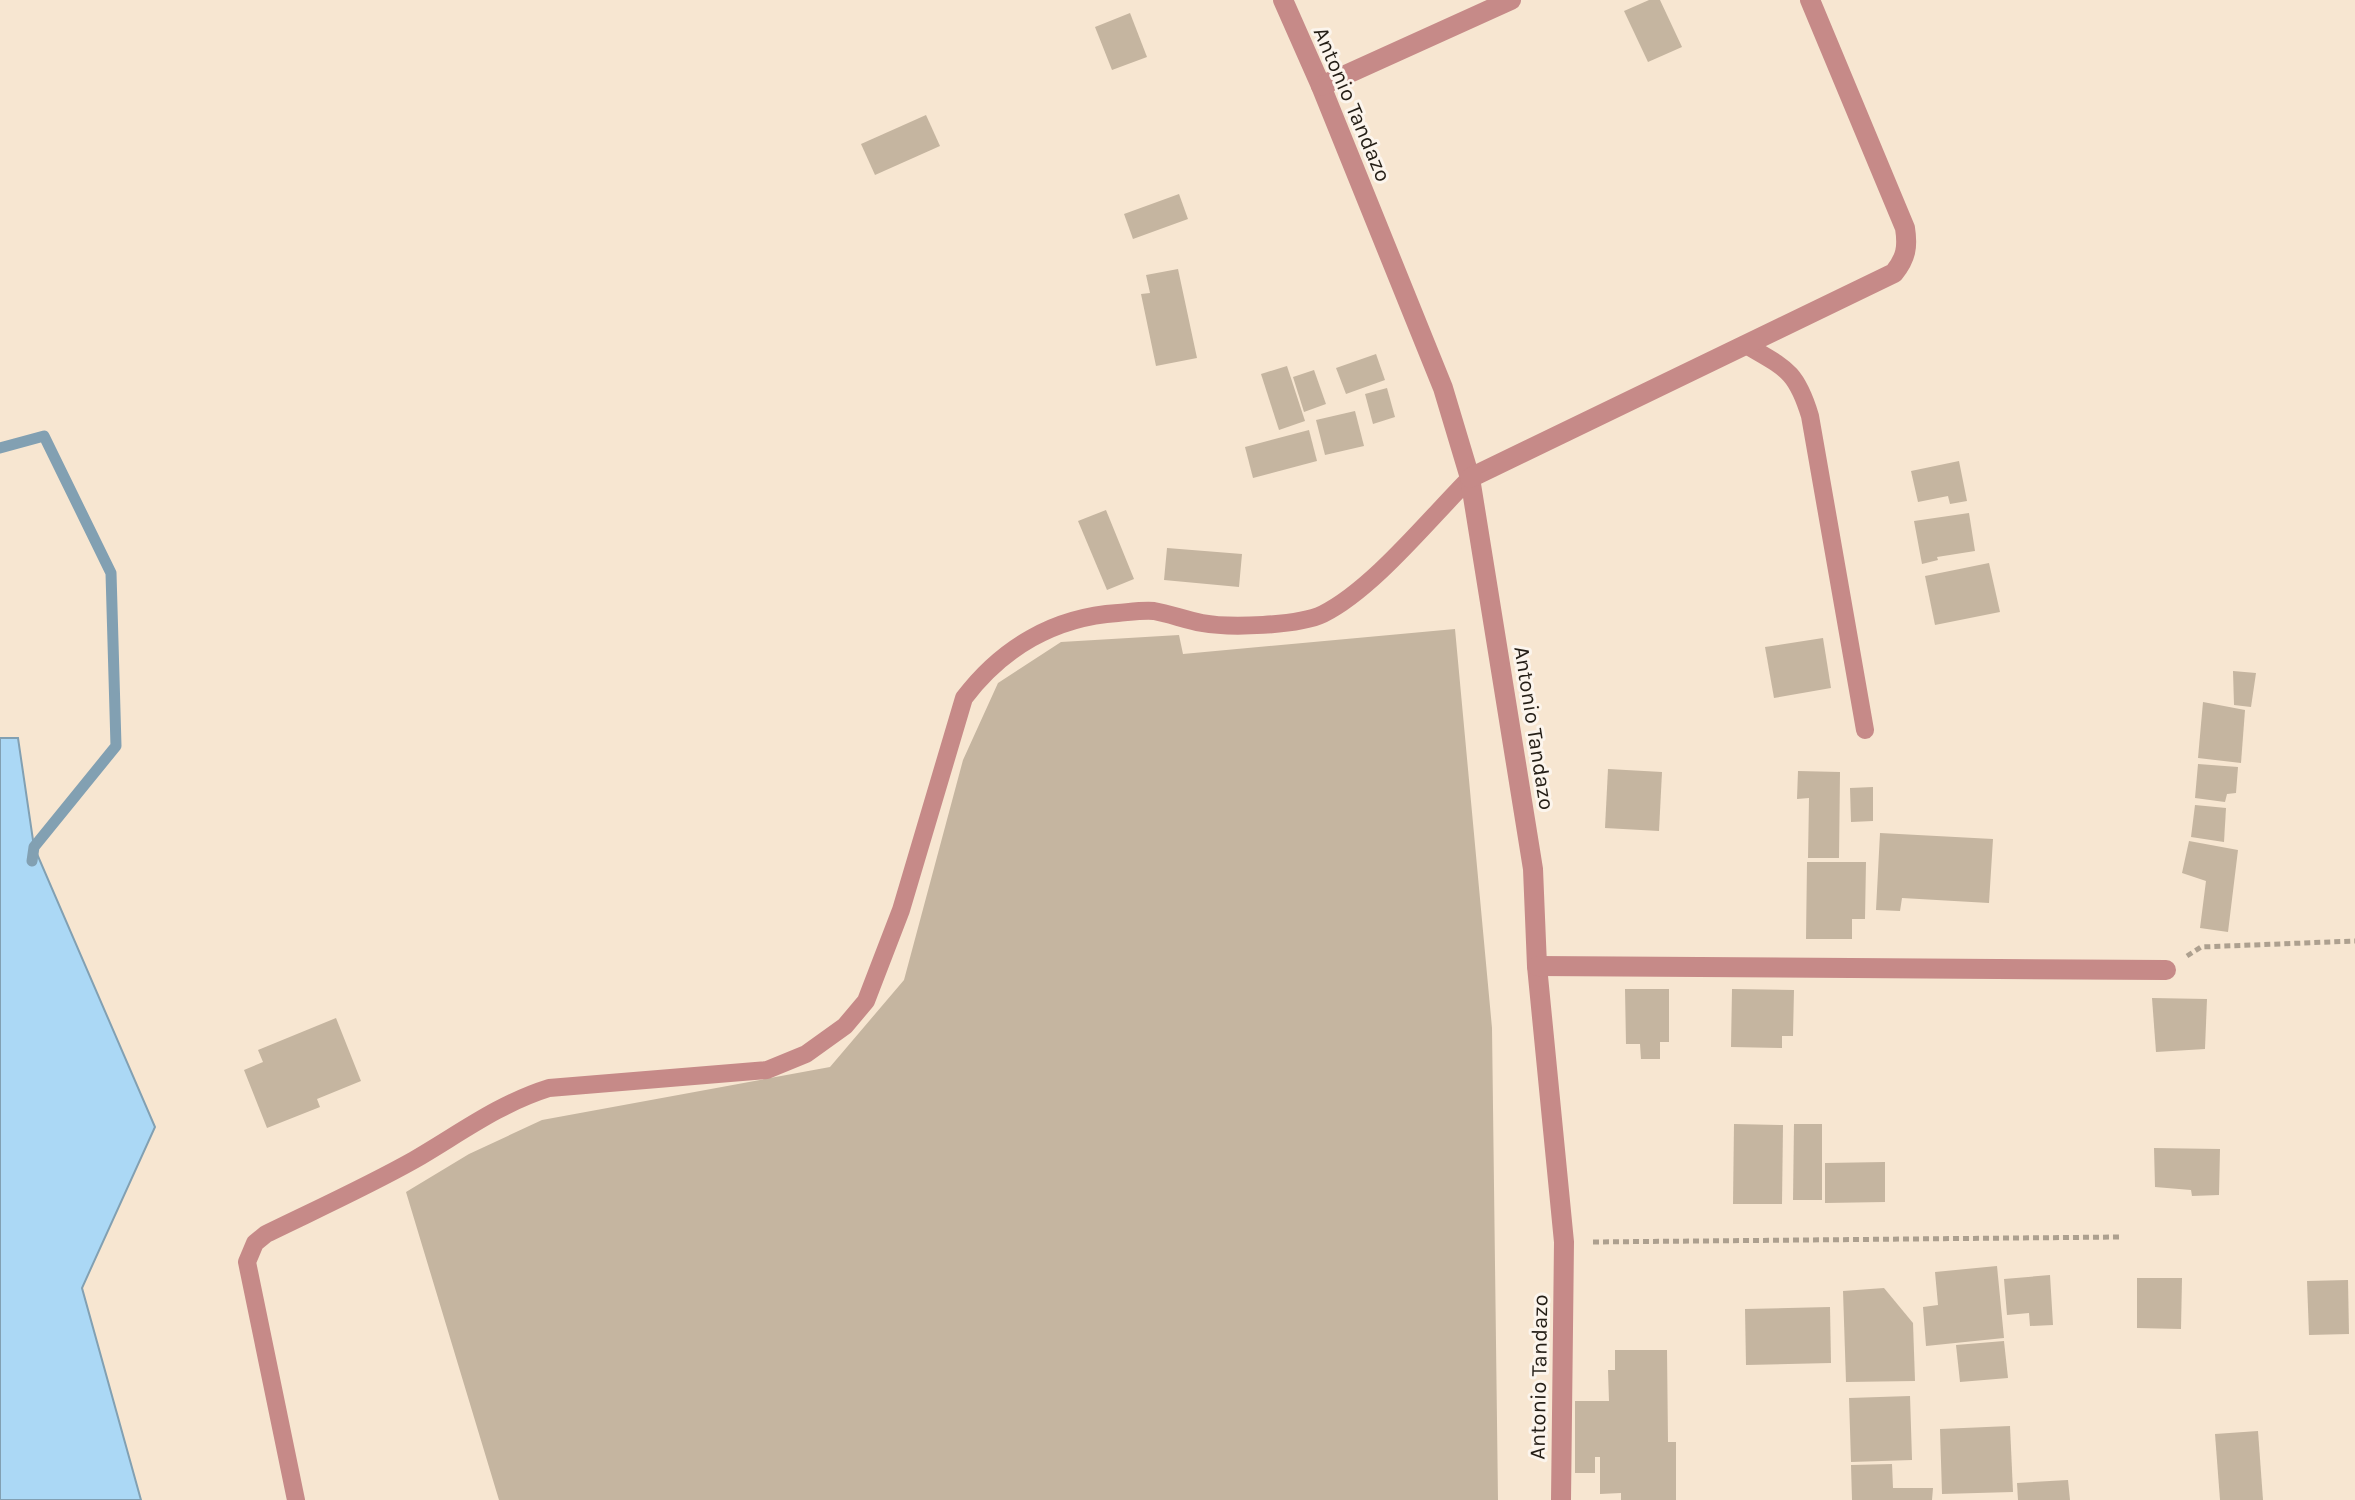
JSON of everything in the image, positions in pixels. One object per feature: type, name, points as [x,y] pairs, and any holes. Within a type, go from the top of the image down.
[{"type":"street","name":"Antonio Tandazo","points":[[1283,0],[1443,388],[1470,478],[1533,869],[1537,966],[1564,1242],[1561,1500]]},
{"type":"street","points":[[1321,86],[1511,0]]},
{"type":"street","points":[[1470,478],[1894,273],[1904,260],[1907,244],[1905,228],[1810,0]]},
{"type":"street","points":[[1537,966],[2166,970]]},
{"type":"lane","points":[[1746,345],[1789,370],[1804,397],[1810,416],[1865,730]]},
{"type":"lane","points":[[296,1500],[247,1262],[255,1243],[266,1234],[414,1160],[517,1098],[549,1088],[767,1070],[806,1054],[845,1026],[866,1001],[901,910],[964,698],[981,675],[1043,629],[1095,614],[1152,611],[1205,624],[1266,625],[1321,615],[1365,586],[1470,478]]},
{"type":"path","points":[[2166,970],[2201,947],[2355,941]]},
{"type":"path","points":[[1564,1242],[2120,1237]]},
{"type":"water","points":[[0,738],[18,738],[34,847],[155,1127],[82,1288],[141,1500],[0,1500]]},
{"type":"building","points":[[1649,0],[1660,0],[1682,47],[1648,62],[1624,11]]},
{"type":"building","points":[[1130,13],[1147,57],[1112,70],[1095,27]]},
{"type":"building","points":[[926,115],[940,146],[875,175],[861,144]]},
{"type":"building","points":[[1179,194],[1188,219],[1133,239],[1124,214]]},
{"type":"building","points":[[1178,269],[1197,358],[1156,366],[1141,294],[1150,293],[1146,275]]},
{"type":"building","points":[[1376,354],[1385,380],[1346,394],[1336,368]]},
{"type":"building","points":[[1287,366],[1305,421],[1279,430],[1261,374]]},
{"type":"building","points":[[1314,370],[1326,404],[1304,412],[1293,377]]},
{"type":"building","points":[[1387,388],[1395,417],[1373,424],[1365,394]]},
{"type":"building","points":[[1355,411],[1364,446],[1325,455],[1316,420]]},
{"type":"building","points":[[1309,430],[1317,461],[1253,478],[1245,447]]},
{"type":"building","points":[[1959,461],[1967,501],[1950,504],[1948,496],[1918,502],[1911,471]]},
{"type":"building","points":[[1106,510],[1134,579],[1107,590],[1078,521]]},
{"type":"building","points":[[1969,513],[1975,551],[1937,557],[1938,560],[1922,564],[1914,521]]},
{"type":"building","points":[[1167,548],[1242,554],[1239,587],[1164,580]]},
{"type":"building","points":[[1989,563],[2000,612],[1935,625],[1925,576]]},
{"type":"building","points":[[1455,629],[1492,1028],[1498,1500],[499,1500],[406,1192],[469,1154],[542,1120],[830,1067],[904,980],[963,760],[998,683],[1061,642],[1179,635],[1183,654]]},
{"type":"building","points":[[1823,638],[1831,688],[1774,698],[1765,647]]},
{"type":"building","points":[[2233,671],[2256,673],[2251,707],[2234,705]]},
{"type":"building","points":[[2203,702],[2245,710],[2241,763],[2198,758]]},
{"type":"building","points":[[2198,764],[2238,767],[2236,793],[2227,794],[2225,802],[2195,798]]},
{"type":"building","points":[[1608,769],[1662,772],[1659,831],[1605,828]]},
{"type":"building","points":[[1798,771],[1840,772],[1839,858],[1808,858],[1809,798],[1797,799]]},
{"type":"building","points":[[1873,787],[1873,821],[1851,822],[1850,788]]},
{"type":"building","points":[[2195,805],[2226,808],[2224,842],[2191,837]]},
{"type":"building","points":[[1880,833],[1993,839],[1989,903],[1902,898],[1900,911],[1876,910]]},
{"type":"building","points":[[2189,841],[2238,850],[2228,932],[2200,928],[2206,881],[2182,873]]},
{"type":"building","points":[[1807,862],[1866,862],[1865,919],[1852,919],[1852,939],[1806,939]]},
{"type":"building","points":[[1625,989],[1669,989],[1669,1042],[1660,1042],[1660,1059],[1641,1059],[1640,1044],[1626,1044]]},
{"type":"building","points":[[1732,989],[1794,990],[1793,1036],[1782,1036],[1782,1048],[1731,1047]]},
{"type":"building","points":[[2152,998],[2207,999],[2205,1049],[2156,1052]]},
{"type":"building","points":[[336,1018],[361,1081],[317,1099],[320,1107],[267,1128],[244,1070],[263,1062],[258,1050]]},
{"type":"building","points":[[1734,1124],[1783,1125],[1782,1204],[1733,1204]]},
{"type":"building","points":[[1794,1124],[1822,1124],[1822,1200],[1793,1200]]},
{"type":"building","points":[[2154,1148],[2220,1149],[2219,1195],[2192,1196],[2191,1190],[2155,1187]]},
{"type":"building","points":[[1885,1162],[1885,1202],[1825,1203],[1825,1163]]},
{"type":"building","points":[[1997,1266],[2004,1338],[1926,1346],[1923,1307],[1938,1305],[1935,1272]]},
{"type":"building","points":[[2050,1275],[2053,1325],[2030,1326],[2029,1313],[2007,1315],[2004,1279]]},
{"type":"building","points":[[2137,1278],[2182,1278],[2181,1329],[2137,1328]]},
{"type":"building","points":[[2348,1280],[2349,1334],[2309,1335],[2307,1281]]},
{"type":"building","points":[[1884,1288],[1913,1323],[1915,1381],[1846,1382],[1843,1291]]},
{"type":"building","points":[[1830,1307],[1831,1363],[1746,1365],[1745,1309]]},
{"type":"building","points":[[2004,1341],[2008,1378],[1960,1382],[1956,1345]]},
{"type":"building","points":[[1615,1350],[1667,1350],[1668,1442],[1676,1442],[1676,1500],[1621,1500],[1621,1493],[1600,1494],[1600,1457],[1595,1457],[1595,1473],[1575,1473],[1575,1401],[1609,1401],[1608,1370],[1615,1370]]},
{"type":"building","points":[[1910,1396],[1912,1460],[1851,1462],[1849,1398]]},
{"type":"building","points":[[2010,1426],[2013,1492],[1942,1494],[1940,1429]]},
{"type":"building","points":[[2258,1431],[2263,1500],[2220,1500],[2215,1434]]},
{"type":"building","points":[[1892,1464],[1893,1488],[1933,1488],[1932,1500],[1852,1500],[1851,1465]]},
{"type":"building","points":[[2068,1480],[2070,1500],[2018,1500],[2017,1483]]},
{"type":"waterway","points":[[0,448],[44,436],[111,573],[116,746],[34,847],[32,861]]}]
